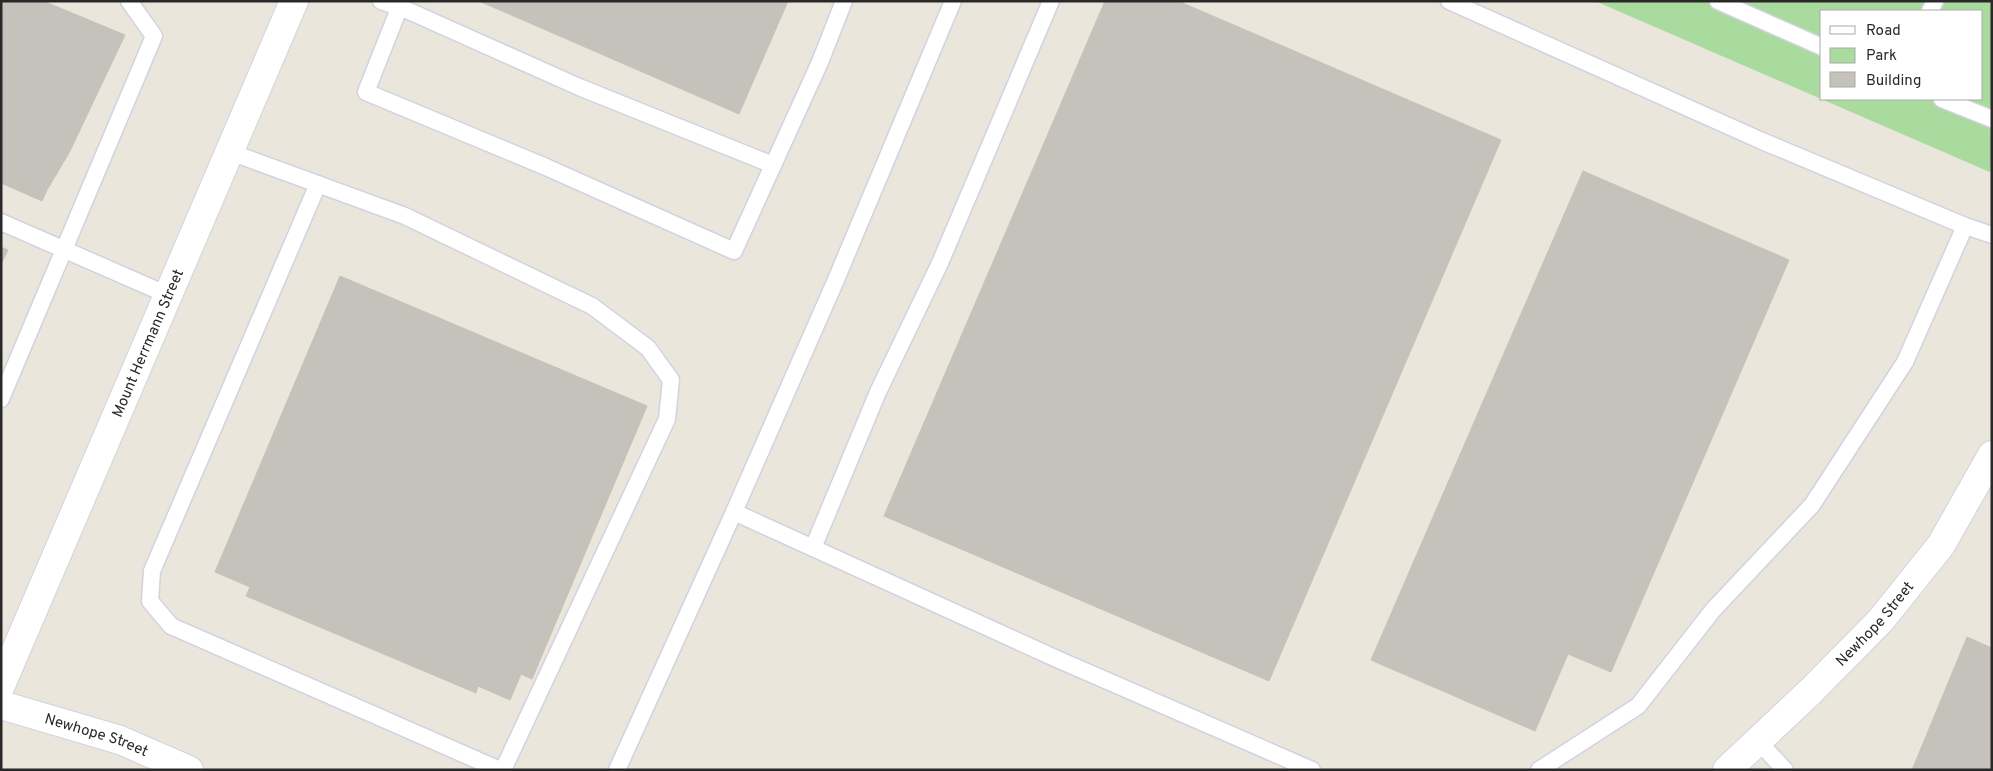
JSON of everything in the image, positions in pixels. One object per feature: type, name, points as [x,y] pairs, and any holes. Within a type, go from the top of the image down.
[{"type":"street","name":"Mount Herrmann Street","points":[[1,685],[294,1]]},
{"type":"street","name":"Newhope Street","points":[[1727,770],[1810,692],[1887,612],[1941,545],[1992,455]]},
{"type":"street","name":"Newhope Street","points":[[1,705],[120,740],[172,766]]},
{"type":"lane","points":[[1,399],[154,36],[129,1]]},
{"type":"lane","points":[[381,1],[401,4],[579,87],[773,165]]},
{"type":"lane","points":[[401,4],[366,92],[546,167],[734,251],[820,62],[844,1]]},
{"type":"lane","points":[[617,770],[734,512],[953,1]]},
{"type":"lane","points":[[813,548],[878,392],[948,245],[1051,1]]},
{"type":"lane","points":[[1449,1],[1762,141],[1965,226],[1992,235]]},
{"type":"lane","points":[[1718,1],[1820,46]]},
{"type":"lane","points":[[1944,100],[1992,119]]},
{"type":"lane","points":[[230,152],[318,184],[405,216],[592,306],[648,348],[671,380],[667,419],[501,770],[170,626],[150,601],[152,571],[318,184]]},
{"type":"lane","points":[[1,222],[168,294]]},
{"type":"lane","points":[[1539,770],[1638,706],[1713,610],[1812,505],[1905,362],[1965,226]]},
{"type":"lane","points":[[734,512],[1218,730],[1312,770]]},
{"type":"lane","points":[[1758,741],[1785,770]]},
{"type":"green space","points":[[1595,1],[1992,1],[1992,173],[1824,100],[1983,100],[1983,10],[1820,10],[1820,98]]},
{"type":"building","points":[[1,1],[43,1],[125,35],[69,153],[42,201],[1,183]]},
{"type":"building","points":[[479,1],[788,1],[739,114]]},
{"type":"building","points":[[1105,1],[1178,1],[1501,140],[1269,681],[884,516]]},
{"type":"building","points":[[1583,171],[1789,260],[1611,672],[1568,654],[1535,731],[1371,660]]},
{"type":"building","points":[[1,247],[8,250],[1,264]]},
{"type":"building","points":[[340,276],[647,406],[532,679],[521,674],[510,700],[478,686],[476,693],[246,596],[250,587],[215,572]]},
{"type":"building","points":[[1967,637],[1992,648],[1992,770],[1912,770]]}]
